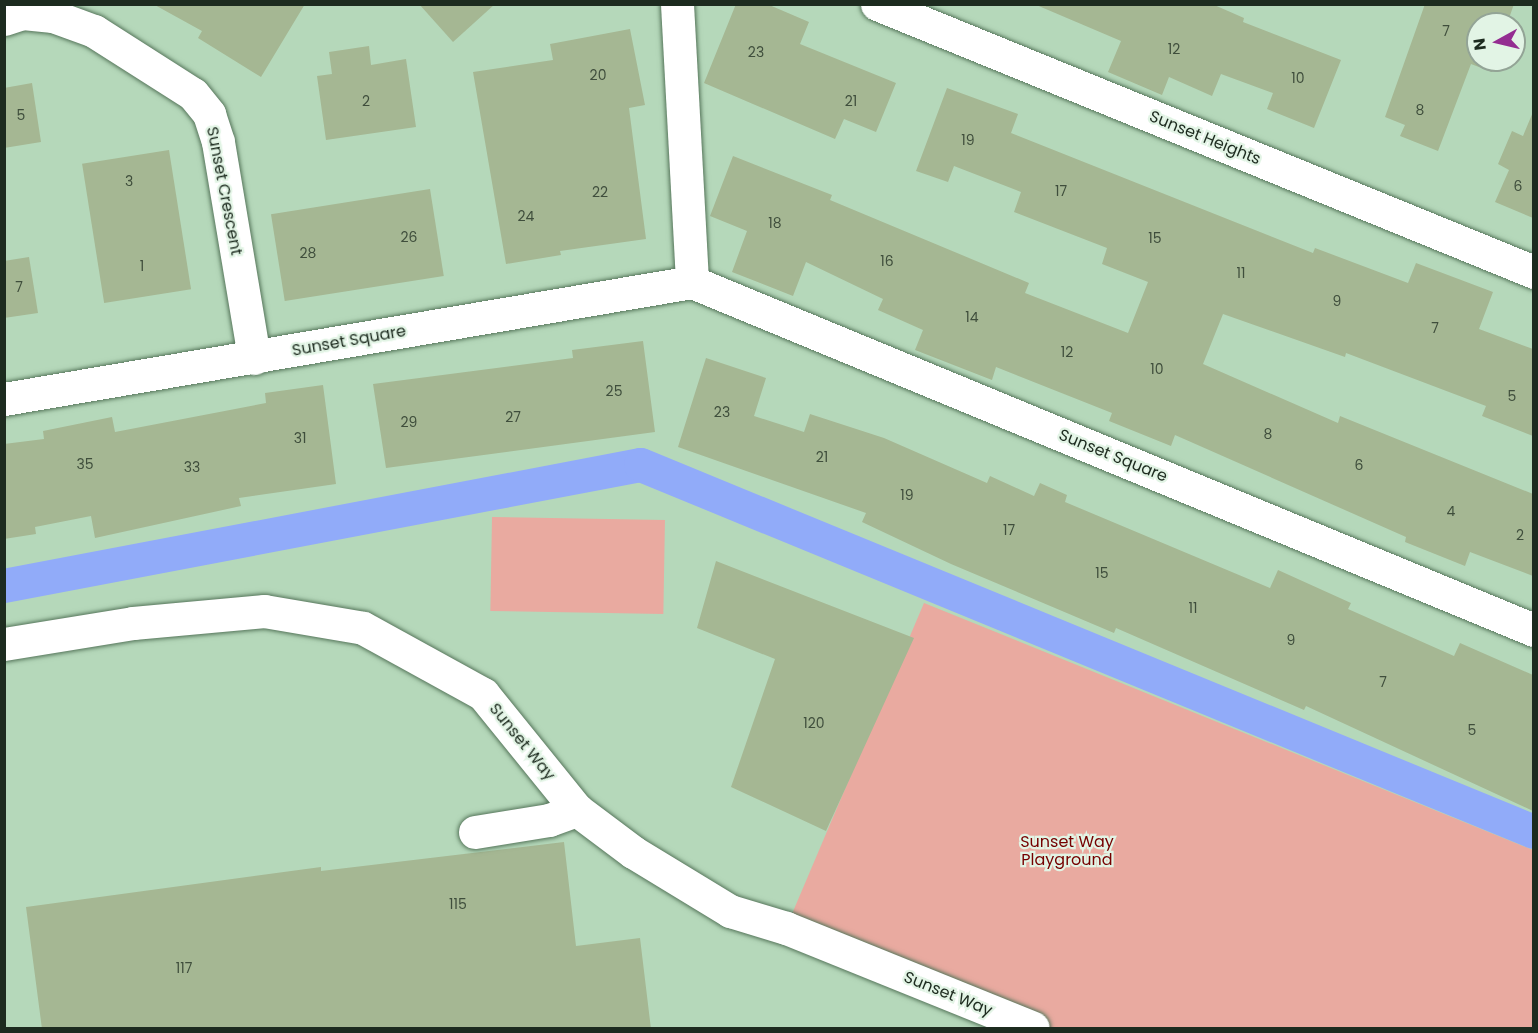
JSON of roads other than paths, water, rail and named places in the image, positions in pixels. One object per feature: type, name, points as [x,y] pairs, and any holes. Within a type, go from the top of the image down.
[{"type":"street","points":[[677,4],[692,282]]},
{"type":"street","name":"Sunset Heights","points":[[877,4],[1533,272]]},
{"type":"street","name":"Sunset Crescent","points":[[4,19],[23,13],[53,16],[94,31],[193,94],[209,114],[218,142],[254,358]]},
{"type":"street","name":"Sunset Square","points":[[4,399],[692,282],[1533,630]]},
{"type":"street","name":"Sunset Way","points":[[4,644],[133,622],[264,611],[363,628],[483,694],[578,810],[633,852],[730,911],[786,928],[999,1022],[1033,1029]]},
{"type":"street","points":[[475,832],[549,820],[578,810]]},
{"type":"waterway","points":[[4,586],[641,465],[1534,832]]},
{"type":"park label","name":"Sunset Way Playground","points":[[1067,851]]}]
